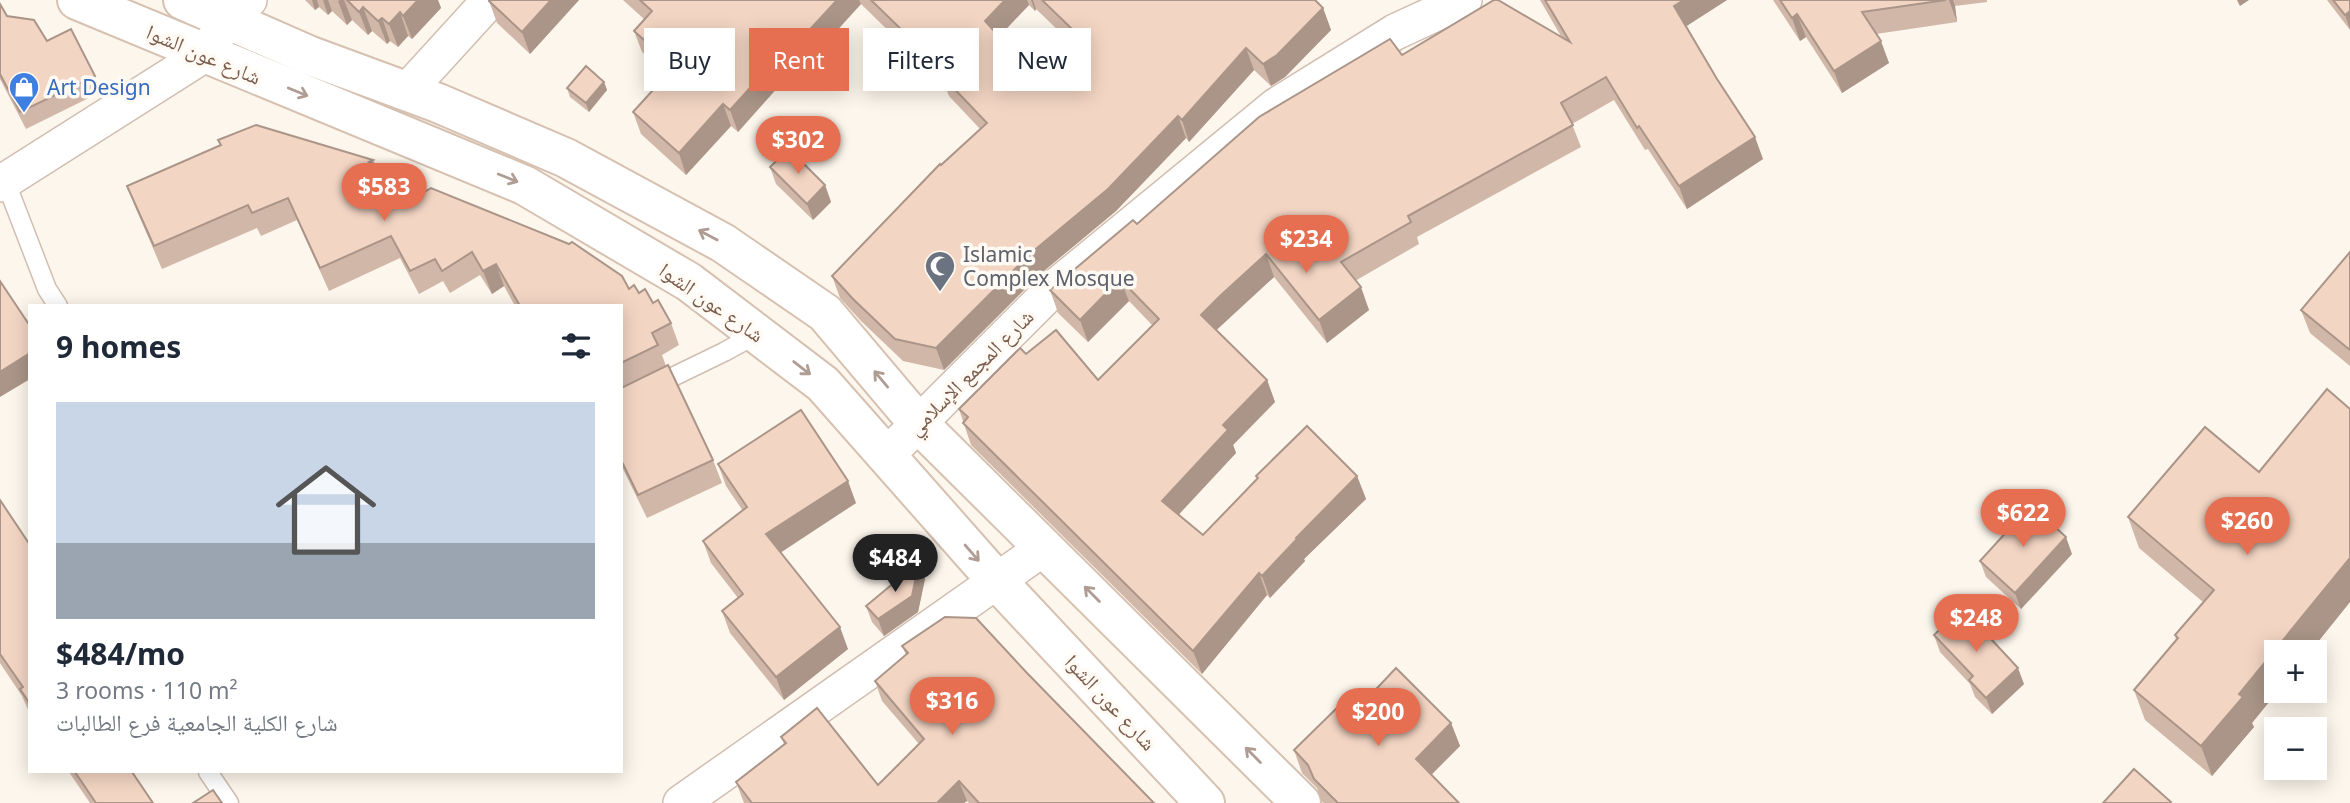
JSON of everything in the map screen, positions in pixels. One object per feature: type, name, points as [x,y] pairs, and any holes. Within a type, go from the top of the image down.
[{"type":"main road","name":"شارع عون الشوا","points":[[77,0],[524,185],[689,282],[823,384],[997,580],[1205,803]]},
{"type":"main road","name":"شارع عون الشوا","points":[[183,0],[238,10],[308,55],[407,91],[566,158],[723,243],[825,313],[919,423],[1301,803]]},
{"type":"street","points":[[407,91],[490,0]]},
{"type":"street","name":"شارع المجمع الإسلامي","points":[[887,455],[1053,289],[1276,106],[1395,32],[1464,0]]},
{"type":"street","points":[[3,182],[205,54],[238,10]]},
{"type":"street","points":[[681,803],[1045,547]]},
{"type":"lane","points":[[3,182],[47,289],[57,304]]},
{"type":"lane","points":[[623,401],[757,334]]},
{"type":"lane","points":[[209,773],[229,803]]},
{"type":"building","points":[[347,0],[418,0],[403,16],[400,12],[389,24],[382,18],[378,21],[363,7],[359,12]]},
{"type":"building","points":[[489,0],[551,0],[522,32]]},
{"type":"building","points":[[640,0],[837,0],[811,28],[749,28],[749,89],[730,110],[723,104],[679,153],[633,112],[652,91],[735,91],[735,28],[644,28],[644,40],[634,31],[652,11]]},
{"type":"building","points":[[871,0],[1005,0],[985,21],[993,30],[993,91],[1091,91],[1091,28],[1071,28],[1042,0],[1315,0],[1323,8],[1277,55],[1263,64],[1246,48],[1182,120],[1178,116],[1108,189],[1031,253],[936,348],[895,339],[832,276],[940,164],[987,123],[956,91],[979,91],[979,28],[900,28]]},
{"type":"building","points":[[1494,0],[1570,42],[1545,0],[1684,0],[1674,6],[1755,137],[1679,186],[1639,126],[1637,128],[1606,77],[1561,103],[1573,125],[1408,216],[1411,222],[1341,262],[1361,287],[1319,320],[1266,254],[1220,296],[1201,315],[1267,380],[1223,425],[1228,430],[1162,501],[1203,535],[1258,478],[1256,476],[1307,426],[1357,476],[1262,576],[1259,573],[1193,651],[963,423],[968,417],[959,409],[1020,348],[1026,354],[1056,330],[1098,380],[1159,319],[1120,279],[1080,320],[1050,290],[1133,220],[1137,224],[1259,117],[1390,39],[1402,55]]},
{"type":"building","points":[[1780,0],[1946,0],[1862,12],[1881,41],[1834,71],[1797,14],[1792,18]]},
{"type":"building","points":[[2333,0],[2350,0],[2350,11],[2345,15]]},
{"type":"building","points":[[0,4],[7,16],[34,20],[47,41],[71,29],[95,76],[20,112],[0,74]]},
{"type":"building","points":[[586,66],[604,82],[586,103],[567,88]]},
{"type":"building","points":[[256,125],[373,160],[369,162],[381,167],[400,207],[431,188],[569,244],[572,242],[622,276],[629,289],[634,285],[639,293],[645,289],[653,303],[658,300],[671,323],[652,333],[658,345],[623,362],[623,304],[519,304],[496,264],[483,271],[472,252],[442,271],[435,259],[410,271],[391,236],[320,268],[288,198],[252,213],[248,205],[154,246],[127,186],[221,145],[218,140]]},
{"type":"building","points":[[789,149],[825,185],[807,204],[770,167]]},
{"type":"building","points":[[2350,252],[2350,350],[2301,310]]},
{"type":"building","points":[[0,281],[28,323],[28,354],[0,372]]},
{"type":"building","points":[[668,365],[713,460],[638,495],[623,464],[623,387]]},
{"type":"building","points":[[2327,389],[2350,409],[2350,558],[2283,640],[2264,640],[2264,663],[2239,694],[2243,697],[2201,746],[2134,690],[2178,638],[2175,635],[2214,590],[2128,517],[2205,427],[2259,472]]},
{"type":"building","points":[[801,410],[848,481],[766,534],[840,627],[776,677],[722,611],[743,594],[703,541],[747,507],[718,464]]},
{"type":"building","points":[[0,500],[28,542],[28,701],[20,689],[23,687],[0,654]]},
{"type":"building","points":[[2031,505],[2066,537],[2015,593],[1980,561]]},
{"type":"building","points":[[919,562],[912,596],[878,619],[866,606]]},
{"type":"building","points":[[1958,612],[1974,629],[1978,625],[2018,668],[1986,698],[1969,680],[1973,676],[1934,635]]},
{"type":"building","points":[[945,617],[976,618],[1154,803],[979,803],[959,781],[937,803],[752,803],[736,782],[786,743],[781,737],[817,708],[878,785],[924,739],[875,681],[908,653],[902,646]]},
{"type":"building","points":[[1396,668],[1451,723],[1416,759],[1459,803],[1338,803],[1314,779],[1308,765],[1294,750],[1345,700],[1348,704],[1358,694],[1365,701]]},
{"type":"building","points":[[2134,769],[2171,802],[2103,803]]},
{"type":"building","points":[[76,773],[133,773],[153,803],[96,803]]},
{"type":"building","points":[[213,790],[222,803],[193,803]]},
{"type":"place","name":"Art Design","points":[[24,114]]},
{"type":"place","name":"Islamic Complex Mosque","points":[[940,293]]}]
